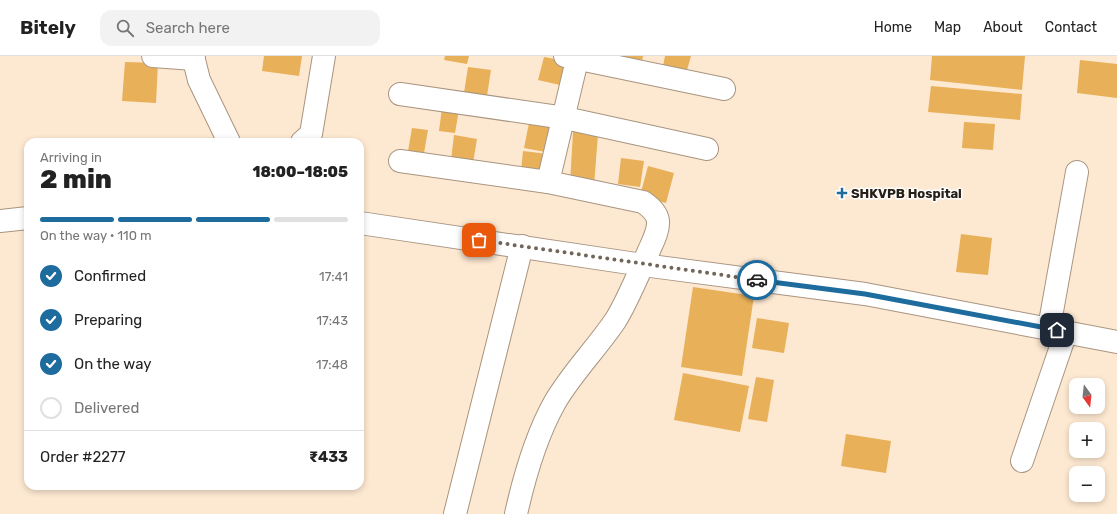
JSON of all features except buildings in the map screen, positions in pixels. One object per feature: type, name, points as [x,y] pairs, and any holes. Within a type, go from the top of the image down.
[{"type":"street","points":[[153,56],[194,58],[199,80],[227,138]]},
{"type":"street","points":[[306,138],[311,134],[324,56]]},
{"type":"street","points":[[548,182],[564,118],[574,57],[724,89]]},
{"type":"street","points":[[400,94],[564,118],[707,149]]},
{"type":"street","points":[[400,161],[548,182],[627,198],[643,202],[650,207],[658,219],[658,227],[643,264],[616,320],[555,402],[537,442],[521,492],[516,514]]},
{"type":"street","points":[[1022,461],[1057,330],[1077,172]]},
{"type":"street","points":[[0,221],[24,218]]},
{"type":"street","points":[[364,224],[865,294],[1117,342]]},
{"type":"street","points":[[455,514],[522,246]]},
{"type":"way so far","points":[[479,240],[757,280]]},
{"type":"place","name":"SHKVPB Hospital","points":[[842,193]]},
{"type":"route","points":[[757,280],[865,294],[1057,330]]}]
